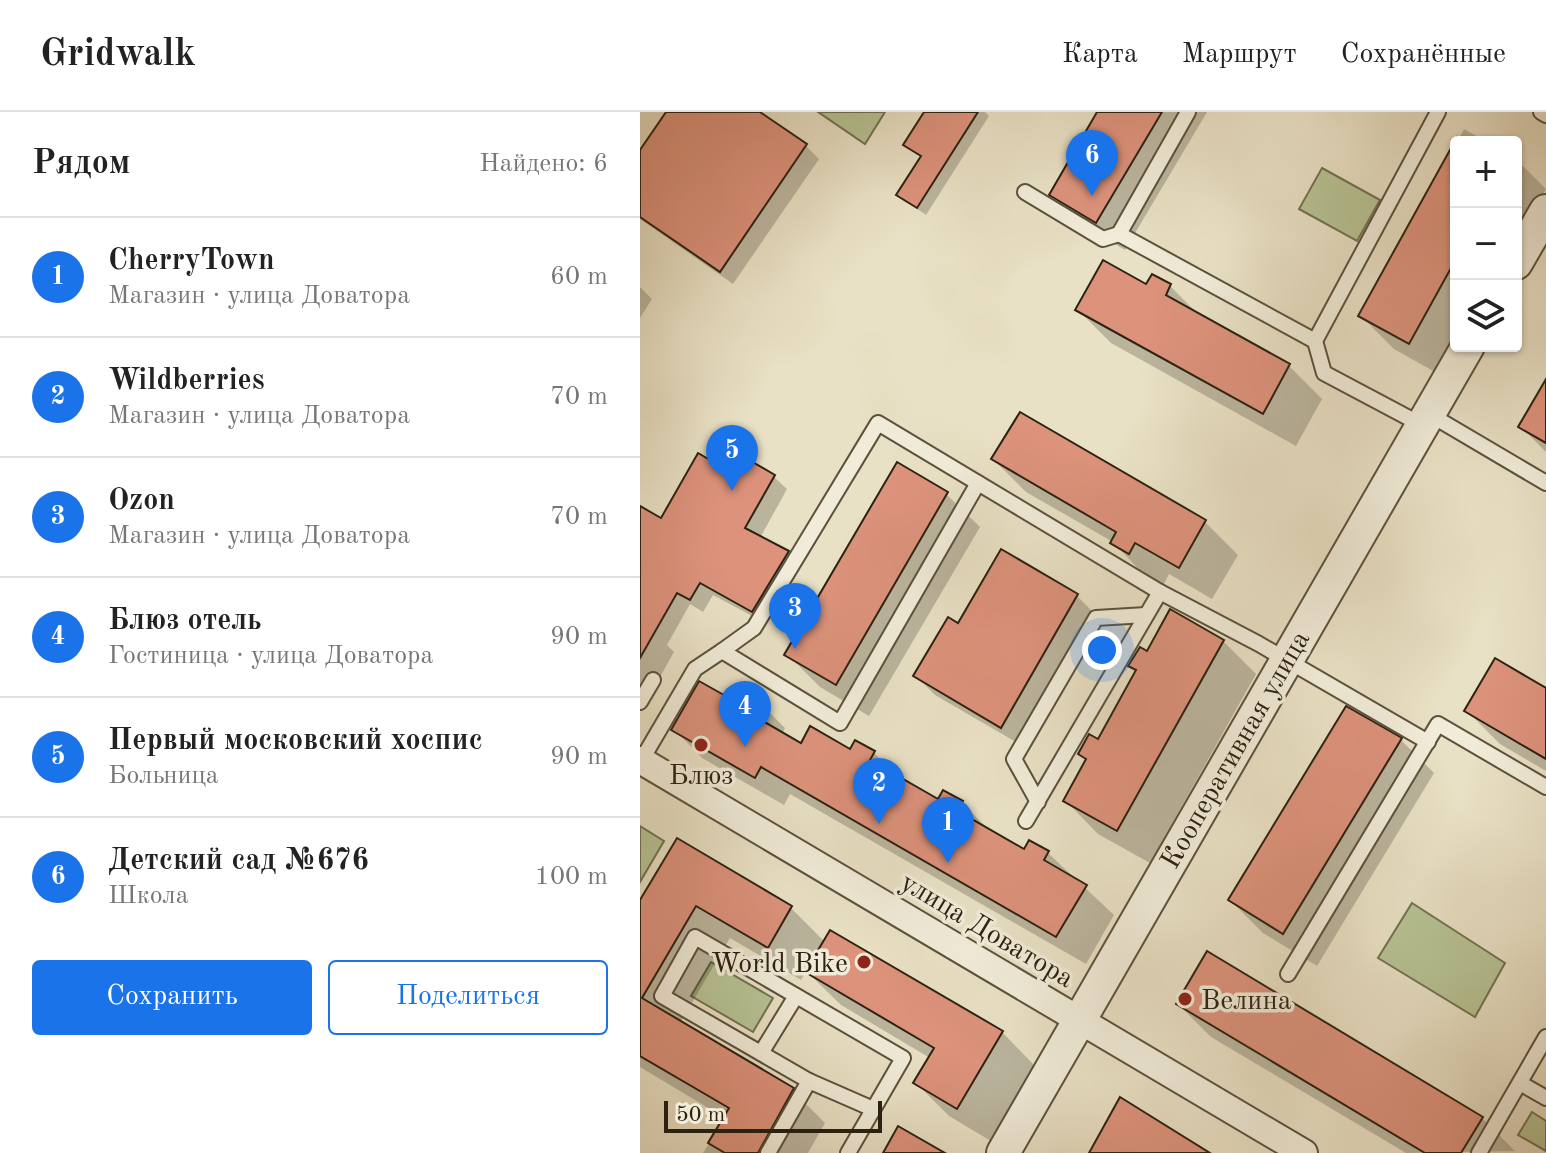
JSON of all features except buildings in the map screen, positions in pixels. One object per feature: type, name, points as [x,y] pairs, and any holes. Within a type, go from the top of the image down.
[{"type":"street","points":[[1522,253],[1546,211]]},
{"type":"street","name":"Кооперативная улица","points":[[1003,1153],[1464,352]]},
{"type":"street","name":"улица Доватора","points":[[641,760],[1078,1019],[1290,1150]]},
{"type":"lane","points":[[1025,192],[1103,239],[1119,234],[1188,112]]},
{"type":"lane","points":[[1438,112],[1315,341],[1324,373],[1425,419],[1546,483]]},
{"type":"lane","points":[[1119,234],[1315,341]]},
{"type":"lane","points":[[641,760],[695,669],[754,628],[878,423],[1160,592],[1286,659],[1428,742]]},
{"type":"lane","points":[[722,651],[840,723],[978,483]]},
{"type":"lane","points":[[1026,821],[1160,592]]},
{"type":"lane","points":[[1038,802],[1014,759],[1096,618],[1146,615]]},
{"type":"lane","points":[[640,702],[653,680]]},
{"type":"lane","points":[[1288,974],[1438,724],[1546,787]]},
{"type":"lane","points":[[848,1153],[903,1058],[695,937],[662,996],[809,1081],[873,1109]]},
{"type":"lane","points":[[761,1053],[796,996]]},
{"type":"lane","points":[[1479,1153],[1546,1037]]},
{"type":"lane","points":[[768,1153],[809,1081]]},
{"type":"lane","points":[[1520,1083],[1546,1098]]},
{"type":"green space","points":[[818,112],[885,112],[865,144]]},
{"type":"green space","points":[[1322,168],[1380,200],[1357,241],[1299,209]]},
{"type":"green space","points":[[640,826],[664,841],[640,882]]},
{"type":"green space","points":[[1412,903],[1505,963],[1475,1017],[1378,958]]},
{"type":"green space","points":[[711,962],[773,998],[753,1032],[691,996]]},
{"type":"green space","points":[[1532,1112],[1546,1121],[1546,1151],[1518,1135]]},
{"type":"place","name":"Детский сад №676","points":[[1092,196]]},
{"type":"place","name":"Первый московский хоспис","points":[[732,491]]},
{"type":"place","name":"Ozon","points":[[795,649]]},
{"type":"place","name":"Блюз","points":[[701,745]]},
{"type":"place","name":"Блюз отель","points":[[745,747]]},
{"type":"place","name":"Wildberries","points":[[879,824]]},
{"type":"place","name":"CherryTown","points":[[948,863]]},
{"type":"place","name":"World Bike","points":[[864,962]]},
{"type":"place","name":"Велина","points":[[1185,999]]}]
